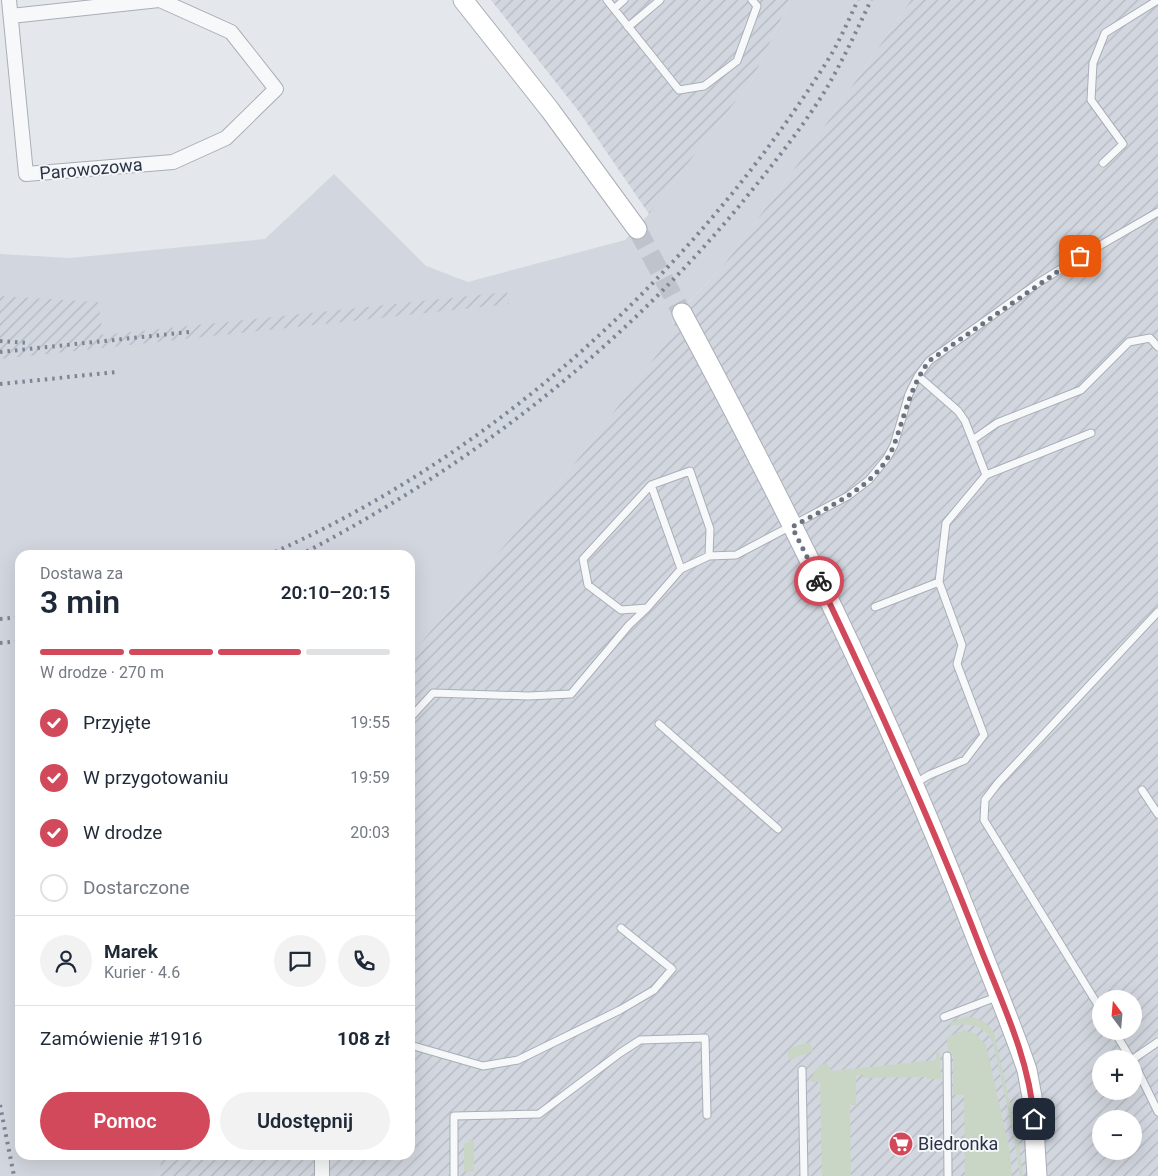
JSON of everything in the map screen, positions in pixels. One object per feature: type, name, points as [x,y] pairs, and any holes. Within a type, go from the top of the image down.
[{"type":"main road","points":[[463,0],[550,110],[637,229]]},
{"type":"main road","points":[[682,313],[792,527],[914,784],[999,996],[1026,1070],[1032,1097],[1037,1176]]},
{"type":"main road","points":[[1032,1176],[1035,1141]]},
{"type":"street","name":"Parowozowa","points":[[9,0],[26,174],[174,162],[226,138],[276,89],[231,32],[159,0]]},
{"type":"street","points":[[11,16],[159,0]]},
{"type":"street","points":[[322,1160],[322,1176]]},
{"type":"lane","points":[[606,0],[679,90],[704,86],[737,61],[757,6],[752,0]]},
{"type":"lane","points":[[614,9],[624,0]]},
{"type":"lane","points":[[628,27],[660,0]]},
{"type":"lane","points":[[1102,163],[1123,144],[1091,100],[1093,63],[1105,33],[1158,0]]},
{"type":"lane","points":[[415,713],[433,693],[528,696],[572,694],[629,625],[681,570],[709,556],[736,555],[792,527],[855,491],[877,470],[894,446],[910,394],[918,376],[929,361],[1038,283],[1080,256],[1158,212]]},
{"type":"lane","points":[[974,439],[997,423],[1081,390],[1129,342],[1150,338],[1158,347]]},
{"type":"lane","points":[[918,376],[958,411],[974,439],[986,475]]},
{"type":"lane","points":[[914,784],[929,775],[965,760],[984,735],[956,664],[962,645],[939,582],[946,522],[986,475],[1091,433]]},
{"type":"lane","points":[[647,608],[621,610],[588,585],[583,559],[651,485],[690,471],[710,529],[709,556]]},
{"type":"lane","points":[[651,485],[681,570]]},
{"type":"lane","points":[[875,607],[939,582]]},
{"type":"lane","points":[[1092,995],[984,820],[985,800],[998,782],[1158,612]]},
{"type":"lane","points":[[659,724],[778,829]]},
{"type":"lane","points":[[1142,790],[1158,814]]},
{"type":"lane","points":[[415,1046],[483,1066],[518,1060],[620,1010],[654,990],[672,969],[621,928]]},
{"type":"lane","points":[[944,1017],[999,996]]},
{"type":"lane","points":[[454,1176],[454,1116],[539,1114],[640,1040],[706,1038],[707,1115]]},
{"type":"lane","points":[[1142,1052],[1158,1042]]},
{"type":"lane","points":[[947,1056],[948,1176]]},
{"type":"lane","points":[[802,1070],[804,1176]]},
{"type":"lane","points":[[1142,1079],[1158,1112]]},
{"type":"shaded area","points":[[491,0],[790,0],[752,80],[649,214],[580,113]]},
{"type":"shaded area","points":[[790,0],[911,0],[811,146],[723,266],[672,320],[676,329],[572,467],[415,649],[415,550],[15,550],[15,1160],[162,1160],[157,1176],[0,1176],[0,254],[70,258],[265,239],[334,174],[426,266],[468,282],[625,240],[649,214],[752,80]]},
{"type":"shaded area","points":[[911,0],[1158,0],[1158,1176],[157,1176],[162,1160],[415,1160],[415,649],[572,467],[676,329],[672,320],[723,266],[811,146]]},
{"type":"shaded area","points":[[507,292],[509,304],[0,359],[0,296],[98,302],[103,335]]},
{"type":"green space","points":[[965,1017],[982,1020],[989,1025],[994,1033],[1018,1140],[1023,1176],[1020,1176],[1014,1136],[993,1043],[989,1036],[980,1028],[969,1025],[950,1025],[952,1022]]},
{"type":"green space","points":[[964,1030],[975,1034],[986,1045],[1010,1152],[1012,1176],[965,1176],[964,1095],[953,1095],[953,1056],[949,1056],[947,1037]]},
{"type":"green space","points":[[810,1042],[813,1051],[790,1060],[788,1052],[793,1047]]},
{"type":"green space","points":[[940,1052],[941,1079],[927,1079],[927,1077],[863,1078],[863,1075],[856,1075],[856,1105],[850,1105],[851,1176],[822,1176],[820,1082],[810,1082],[815,1070],[826,1062],[832,1071],[936,1060],[936,1053]]},
{"type":"green space","points":[[474,1139],[474,1171],[464,1172],[464,1144]]},
{"type":"tunnel","points":[[637,229],[682,313]]},
{"type":"railway","points":[[278,550],[352,513],[433,465],[510,410],[583,350],[651,284],[715,214],[773,140],[831,55],[858,0]]},
{"type":"railway","points":[[309,550],[423,484],[481,445],[538,402],[592,357],[644,309],[740,205],[795,135],[825,91],[871,0]]},
{"type":"railway","points":[[0,352],[189,332]]},
{"type":"railway","points":[[0,341],[30,343]]},
{"type":"railway","points":[[0,384],[117,372]]},
{"type":"railway","points":[[0,619],[15,618]]},
{"type":"railway","points":[[0,643],[15,642]]},
{"type":"railway","points":[[0,1105],[14,1176]]},
{"type":"way so far","points":[[819,581],[792,527],[855,491],[869,480],[894,446],[910,394],[918,376],[929,361],[1038,283],[1080,256]]},
{"type":"place","name":"Biedronka","points":[[901,1144]]},
{"type":"route","points":[[819,581],[914,784],[960,896],[1018,1044],[1030,1084],[1034,1119]]}]
